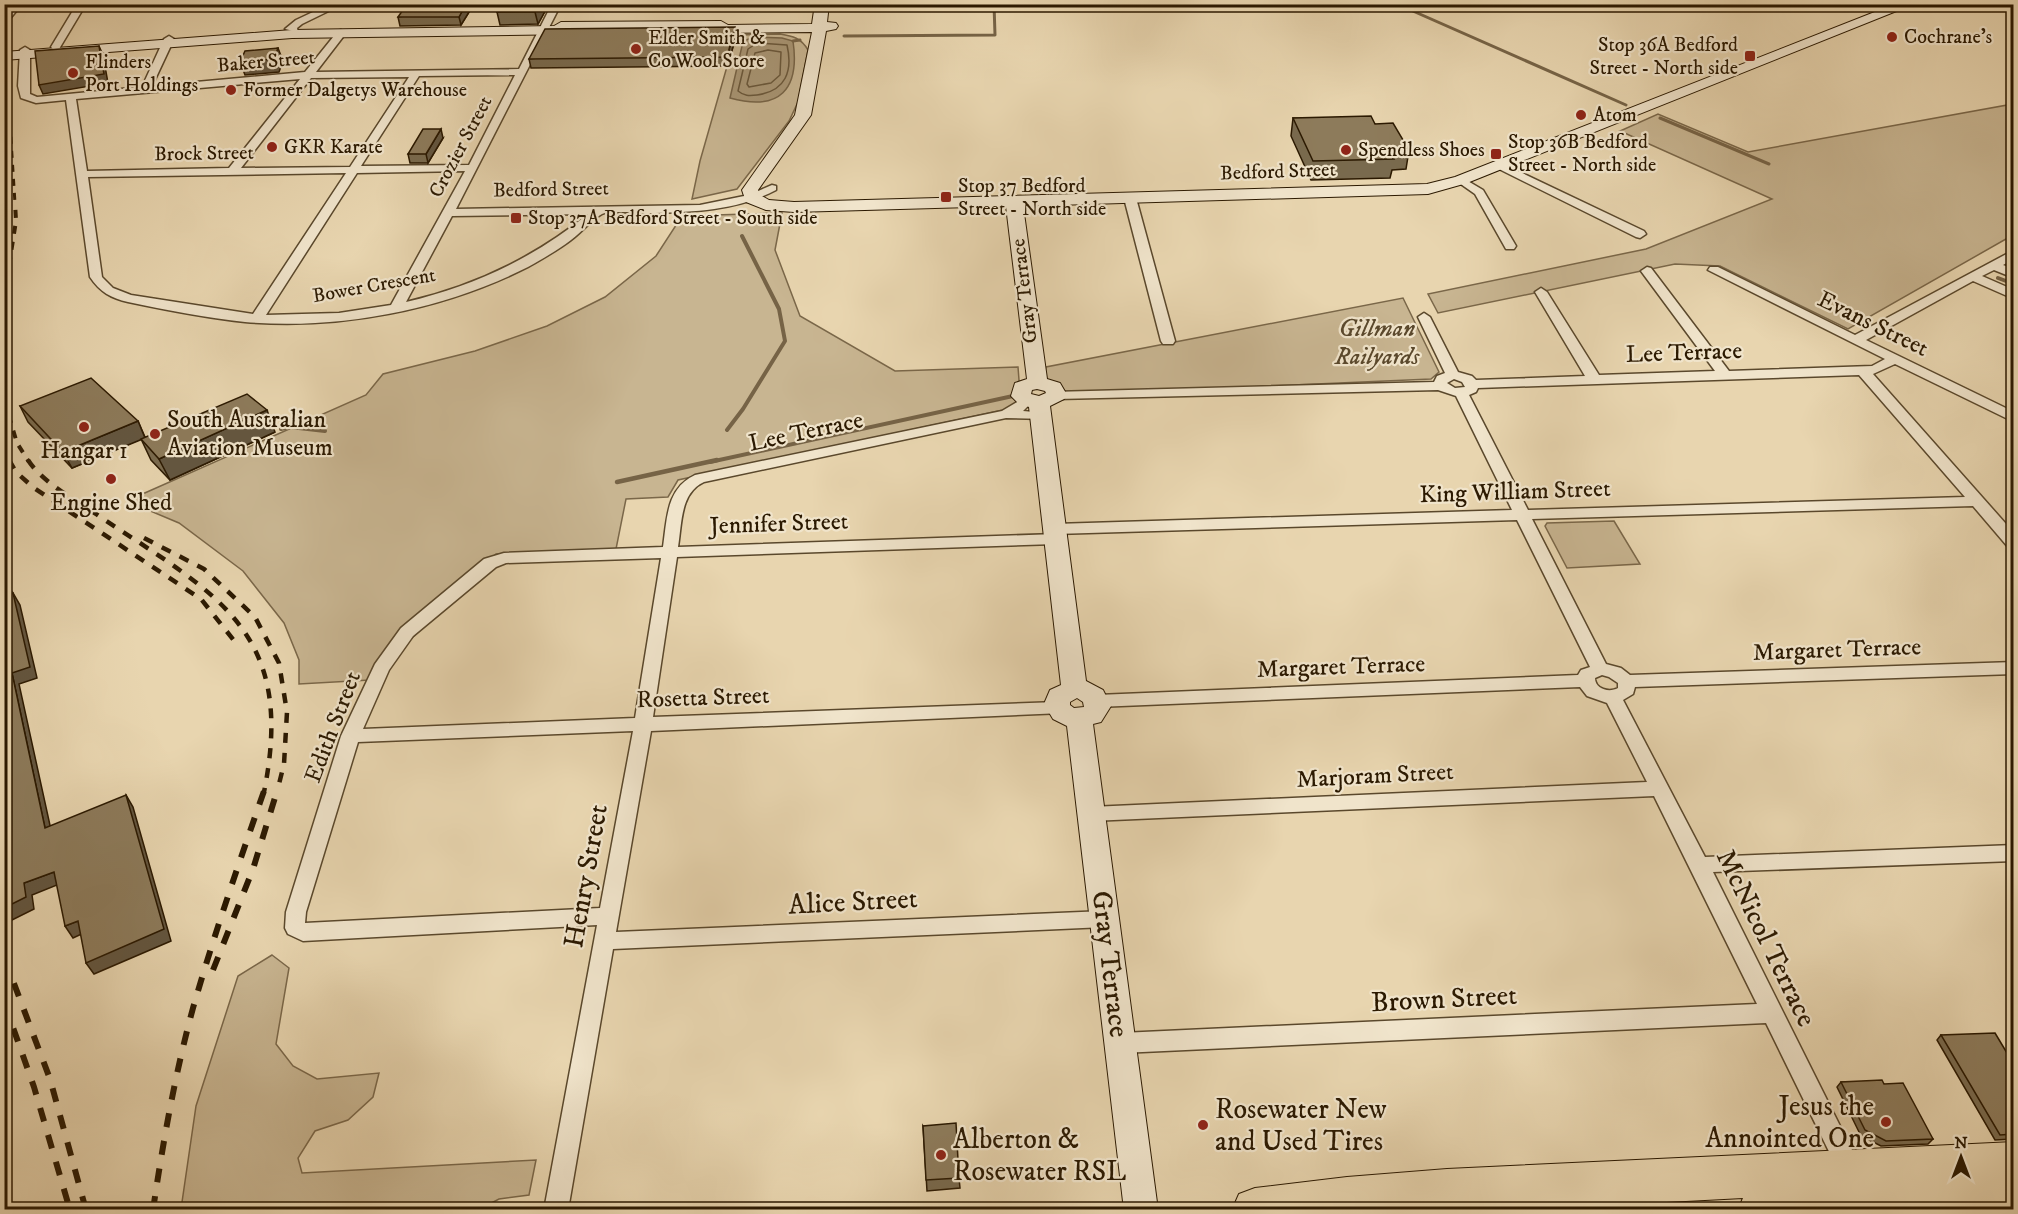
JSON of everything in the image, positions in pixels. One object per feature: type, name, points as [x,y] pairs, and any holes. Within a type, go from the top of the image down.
[{"type":"highway","points":[[1255,1209],[1447,1191],[1773,1201],[1859,1188],[2011,1192]]},
{"type":"street","points":[[4,23],[18,4]]},
{"type":"street","points":[[56,47],[82,4]]},
{"type":"street","points":[[294,32],[302,29],[313,20],[312,18],[339,4]]},
{"type":"street","name":"Crozier Street","points":[[397,306],[472,168],[556,4]]},
{"type":"street","points":[[832,204],[777,207],[763,204],[751,196],[755,181],[801,118],[823,19],[834,4]]},
{"type":"street","name":"Bedford Street","points":[[832,204],[1428,189],[1461,180],[1908,4]]},
{"type":"street","points":[[1999,4],[2013,9]]},
{"type":"street","points":[[4,54],[294,32],[781,26],[823,19]]},
{"type":"street","points":[[823,19],[815,115],[773,177],[772,189],[780,196],[795,201],[832,204]]},
{"type":"street","points":[[781,26],[805,33],[818,46]]},
{"type":"street","points":[[294,32],[544,29]]},
{"type":"street","points":[[233,171],[341,33]]},
{"type":"street","points":[[24,52],[56,47],[168,41]]},
{"type":"street","points":[[145,91],[168,41]]},
{"type":"street","name":"Baker Street","points":[[24,52],[23,86],[28,99],[36,100],[308,75],[522,72]]},
{"type":"street","points":[[257,318],[416,74]]},
{"type":"street","points":[[71,98],[80,174]]},
{"type":"street","points":[[1499,165],[1640,234]]},
{"type":"street","name":"Brock Street","points":[[80,174],[472,168]]},
{"type":"street","name":"Bower Crescent","points":[[80,174],[96,277],[101,285],[111,291],[138,298],[257,318],[334,316],[397,306],[462,290],[517,267],[557,245],[600,210]]},
{"type":"street","points":[[1461,180],[1479,192],[1510,246]]},
{"type":"street","name":"Bedford Street","points":[[448,213],[655,209],[751,196],[772,189]]},
{"type":"street","points":[[1130,198],[1168,341]]},
{"type":"street","name":"Gray Terrace","points":[[1014,200],[1074,689],[1059,696],[1078,709],[1140,1209]]},
{"type":"street","points":[[1855,340],[2013,254]]},
{"type":"street","points":[[1992,265],[2013,274]]},
{"type":"street","name":"Evans Street","points":[[1714,270],[2013,417]]},
{"type":"street","points":[[1647,271],[1725,375]]},
{"type":"street","points":[[1971,276],[2013,295]]},
{"type":"street","points":[[1541,292],[1594,379]]},
{"type":"street","points":[[1424,317],[1453,375]]},
{"type":"street","name":"Lee Terrace","points":[[1467,388],[1594,379],[1875,370],[1895,359]]},
{"type":"street","points":[[1862,370],[1977,501],[2008,529],[2013,543]]},
{"type":"street","points":[[1467,388],[1452,392],[1442,386],[1442,379],[1453,375],[1467,379],[1467,388],[1523,516],[1600,669]]},
{"type":"street","name":"Lee Terrace","points":[[1006,414],[1040,399],[1442,386]]},
{"type":"street","name":"Lee Terrace","points":[[669,552],[678,499],[690,482],[700,478],[1006,414],[1040,399]]},
{"type":"street","name":"King William Street","points":[[1055,534],[1977,501]]},
{"type":"street","name":"Jennifer Street","points":[[504,558],[1055,534]]},
{"type":"street","name":"Henry Street","points":[[556,1209],[643,724],[669,552]]},
{"type":"street","name":"Edith Street","points":[[504,558],[490,563],[407,632],[397,644],[370,690],[351,736],[296,912],[295,928],[303,932],[608,916]]},
{"type":"street","name":"Margaret Terrace","points":[[1626,681],[2013,668]]},
{"type":"street","points":[[1600,669],[1615,672],[1626,681],[1627,690],[1624,694],[1612,697],[1598,694],[1588,686],[1587,674],[1600,669]]},
{"type":"street","name":"Margaret Terrace","points":[[1078,709],[1586,681]]},
{"type":"street","name":"McNicol Terrace","points":[[1612,697],[1699,865],[1859,1188]]},
{"type":"street","name":"Rosetta Street","points":[[351,736],[1078,709]]},
{"type":"street","name":"Marjoram Street","points":[[1091,814],[1660,789]]},
{"type":"street","points":[[1699,865],[2013,853]]},
{"type":"street","name":"Alice Street","points":[[603,941],[1105,919]]},
{"type":"street","name":"Brown Street","points":[[1120,1043],[1771,1013]]},
{"type":"green space","points":[[780,34],[796,38],[808,50],[798,102],[789,121],[737,189],[692,199],[700,161],[736,35]]},
{"type":"green space","points":[[2013,104],[2013,235],[1848,329],[1720,266],[1675,264],[1438,313],[1428,294],[1646,249],[1772,199],[1620,131],[1658,114],[1748,152]]},
{"type":"green space","points":[[782,213],[775,250],[800,316],[895,371],[1018,367],[1021,406],[678,480],[668,497],[626,499],[616,549],[496,554],[370,680],[299,684],[299,660],[284,623],[243,571],[179,523],[129,502],[366,395],[383,374],[475,351],[547,326],[605,297],[656,256],[682,216]]},
{"type":"green space","name":"Gillman Railyards","points":[[1403,298],[1439,372],[1431,379],[1062,395],[1043,380],[1046,367]]},
{"type":"green space","points":[[1614,521],[1640,564],[1567,568],[1545,526],[1547,523]]},
{"type":"green space","points":[[272,955],[289,968],[276,1044],[293,1066],[317,1079],[379,1073],[373,1097],[348,1120],[315,1131],[298,1158],[302,1173],[536,1160],[529,1195],[499,1199],[478,1210],[181,1209],[196,1106],[238,976]]},
{"type":"water","points":[[755,37],[782,38],[793,41],[793,72],[789,84],[783,93],[774,99],[762,102],[747,102],[730,98],[742,46],[746,40]]},
{"type":"building","points":[[407,4],[466,4],[459,17],[398,17]]},
{"type":"building","points":[[501,4],[539,4],[535,12],[497,12]]},
{"type":"building","name":"Elder Smith & Co Wool Store","points":[[735,27],[727,57],[529,59],[545,29]]},
{"type":"building","name":"Flinders Port Holdings","points":[[99,46],[104,74],[39,85],[35,51]]},
{"type":"building","points":[[278,48],[274,59],[240,62],[245,51]]},
{"type":"building","points":[[1371,116],[1375,124],[1393,123],[1409,150],[1389,151],[1394,159],[1313,161],[1293,118]]},
{"type":"building","points":[[423,129],[441,129],[426,154],[408,154]]},
{"type":"building","name":"Hangar 1","points":[[91,378],[138,421],[63,452],[20,406]]},
{"type":"building","points":[[247,394],[267,410],[159,459],[141,439]]},
{"type":"building","points":[[13,593],[30,667],[12,673],[45,828],[126,795],[164,929],[86,963],[78,921],[65,926],[54,872],[24,883],[26,897],[4,908],[4,597]]},
{"type":"building","points":[[1995,1033],[2013,1063],[2013,1134],[2000,1135],[1941,1035]]},
{"type":"building","name":"Jesus the Annointed One","points":[[1882,1080],[1884,1084],[1903,1083],[1933,1139],[1886,1141],[1865,1130],[1841,1082]]},
{"type":"building","name":"Alberton & Rosewater RSL","points":[[956,1123],[959,1178],[926,1180],[923,1126]]},
{"type":"waterway","points":[[844,36],[995,35],[994,4]]},
{"type":"waterway","points":[[1397,4],[1626,105]]},
{"type":"waterway","points":[[793,41],[800,40]]},
{"type":"waterway","points":[[1660,118],[1769,164]]},
{"type":"waterway","points":[[727,430],[743,409],[785,341],[779,309],[742,236]]},
{"type":"waterway","points":[[1998,278],[2014,284]]},
{"type":"waterway","points":[[710,462],[1013,396]]},
{"type":"waterway","points":[[281,429],[290,427],[325,431]]},
{"type":"waterway","points":[[617,482],[717,460]]},
{"type":"railway","points":[[9,109],[15,203]]},
{"type":"railway","points":[[4,297],[16,221],[15,202]]},
{"type":"railway","points":[[4,400],[17,443],[29,462]]},
{"type":"railway","points":[[4,452],[10,462]]},
{"type":"railway","points":[[9,460],[16,472],[34,488],[201,599],[236,643]]},
{"type":"railway","points":[[28,460],[59,490],[177,568],[210,594],[237,622],[257,654],[268,691],[271,737],[264,792]]},
{"type":"railway","points":[[144,538],[204,569],[255,617],[279,663],[287,712],[284,764],[277,792]]},
{"type":"railway","points":[[153,1210],[170,1108],[193,1008],[264,791]]},
{"type":"railway","points":[[213,970],[253,869],[277,791]]},
{"type":"railway","points":[[4,957],[50,1079],[86,1210]]},
{"type":"railway","points":[[4,1002],[34,1087],[70,1210]]},
{"type":"place","name":"Cochrane's","points":[[1892,37]]},
{"type":"place","name":"Elder Smith & Co Wool Store","points":[[636,49]]},
{"type":"place","name":"Stop 36A Bedford Street - North side","points":[[1750,56]]},
{"type":"place","name":"Flinders Port Holdings","points":[[73,73]]},
{"type":"place","name":"Former Dalgetys Warehouse","points":[[231,90]]},
{"type":"place","name":"Atom","points":[[1581,115]]},
{"type":"place","name":"GKR Karate","points":[[272,147]]},
{"type":"place","name":"Spendless Shoes","points":[[1346,150]]},
{"type":"place","name":"Stop 36B Bedford Street - North side","points":[[1496,154]]},
{"type":"place","name":"Stop 37 Bedford Street - North side","points":[[946,197]]},
{"type":"place","name":"Stop 37A Bedford Street - South side","points":[[516,218]]},
{"type":"place","name":"Hangar 1","points":[[84,427]]},
{"type":"place","name":"South Australian Aviation Museum","points":[[155,434]]},
{"type":"place","name":"Engine Shed","points":[[111,479]]},
{"type":"place","name":"Jesus the Annointed One","points":[[1886,1122]]},
{"type":"place","name":"Rosewater New and Used Tires","points":[[1203,1125]]},
{"type":"place","name":"Alberton & Rosewater RSL","points":[[941,1155]]}]
